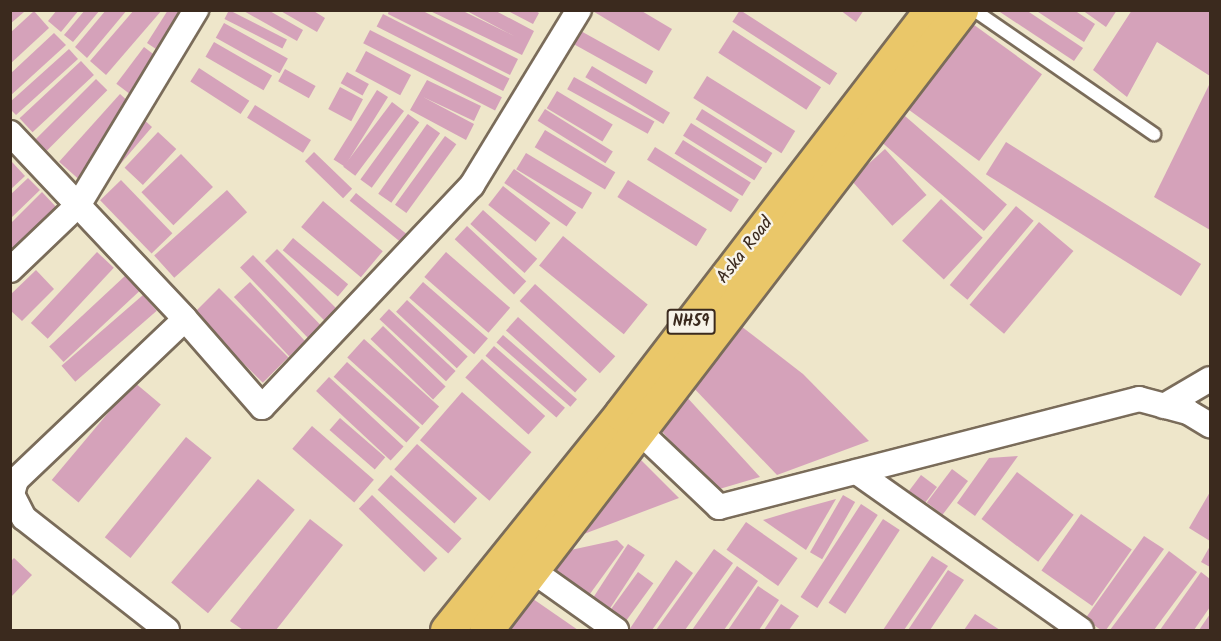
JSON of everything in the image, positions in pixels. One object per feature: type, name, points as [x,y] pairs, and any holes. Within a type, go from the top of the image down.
[{"type":"highway","name":"Aska Road","points":[[447,630],[621,414],[931,10]]},
{"type":"highway","name":"NH59","points":[[486,630],[961,10]]},
{"type":"street","points":[[10,270],[79,204],[196,10]]},
{"type":"street","points":[[10,133],[185,319],[262,407],[472,185],[579,10]]},
{"type":"street","points":[[167,630],[24,518],[12,494],[16,480],[185,319]]},
{"type":"street","points":[[1164,406],[1210,379]]},
{"type":"street","points":[[639,432],[719,507],[1139,399],[1188,412],[1210,425]]},
{"type":"street","points":[[857,472],[1081,630]]},
{"type":"street","points":[[533,571],[616,630]]},
{"type":"lane","points":[[974,10],[1154,134]]},
{"type":"building","points":[[10,10],[23,10],[24,12],[10,24]]},
{"type":"building","points":[[57,10],[79,10],[61,32],[48,21]]},
{"type":"building","points":[[85,10],[100,10],[73,42],[64,35]]},
{"type":"building","points":[[106,10],[127,10],[87,58],[75,47]]},
{"type":"building","points":[[134,10],[162,10],[106,75],[90,61]]},
{"type":"building","points":[[168,10],[194,10],[168,57],[147,43]]},
{"type":"building","points":[[229,10],[287,40],[282,48],[224,19]]},
{"type":"building","points":[[242,10],[268,10],[303,30],[297,41]]},
{"type":"building","points":[[279,10],[312,10],[325,18],[317,32]]},
{"type":"building","points":[[389,10],[421,10],[518,59],[510,75],[388,14]]},
{"type":"building","points":[[428,10],[461,10],[514,36],[465,10],[494,10],[534,31],[522,55]]},
{"type":"building","points":[[506,10],[534,10],[539,13],[533,24]]},
{"type":"building","points":[[591,10],[640,10],[672,29],[659,51]]},
{"type":"building","points":[[740,10],[837,73],[830,85],[732,22]]},
{"type":"building","points":[[840,10],[864,10],[856,22]]},
{"type":"building","points":[[997,10],[1026,10],[1083,48],[1074,61]]},
{"type":"building","points":[[1035,10],[1074,10],[1095,24],[1084,42]]},
{"type":"building","points":[[1082,10],[1117,10],[1106,27]]},
{"type":"building","points":[[1132,10],[1210,10],[1210,76],[1157,42],[1127,97],[1093,70]]},
{"type":"building","points":[[34,11],[49,28],[10,64],[10,33]]},
{"type":"building","points":[[383,14],[510,78],[503,91],[377,26]]},
{"type":"building","points":[[970,22],[1042,74],[979,161],[907,109]]},
{"type":"building","points":[[224,23],[288,58],[280,73],[216,38]]},
{"type":"building","points":[[370,30],[502,97],[495,111],[363,43]]},
{"type":"building","points":[[579,30],[653,71],[646,84],[572,43]]},
{"type":"building","points":[[733,30],[821,87],[806,110],[718,53]]},
{"type":"building","points":[[54,33],[66,45],[10,96],[10,74]]},
{"type":"building","points":[[214,42],[272,75],[264,90],[206,57]]},
{"type":"building","points":[[144,47],[165,63],[137,99],[116,84]]},
{"type":"building","points":[[69,49],[78,59],[16,115],[10,109],[10,102]]},
{"type":"building","points":[[366,51],[411,75],[400,95],[355,71]]},
{"type":"building","points":[[81,61],[94,75],[33,132],[20,118]]},
{"type":"building","points":[[592,66],[670,113],[663,124],[585,77]]},
{"type":"building","points":[[199,68],[249,101],[241,114],[190,81]]},
{"type":"building","points":[[285,69],[316,86],[309,98],[278,81]]},
{"type":"building","points":[[347,72],[369,84],[363,95],[341,83]]},
{"type":"building","points":[[707,76],[795,131],[781,153],[693,98]]},
{"type":"building","points":[[574,77],[654,122],[648,134],[567,89]]},
{"type":"building","points":[[96,79],[107,90],[47,151],[35,140]]},
{"type":"building","points":[[427,80],[481,106],[474,121],[423,97],[474,124],[466,140],[410,110]]},
{"type":"building","points":[[1210,83],[1210,230],[1154,197]]},
{"type":"building","points":[[340,87],[363,99],[351,121],[328,109]]},
{"type":"building","points":[[377,90],[388,97],[345,166],[334,160]]},
{"type":"building","points":[[557,91],[613,124],[602,142],[547,108]]},
{"type":"building","points":[[120,94],[139,111],[78,178],[59,162]]},
{"type":"building","points":[[392,102],[404,111],[355,176],[343,167]]},
{"type":"building","points":[[255,105],[311,140],[303,153],[247,118]]},
{"type":"building","points":[[545,109],[613,151],[605,163],[538,121]]},
{"type":"building","points":[[702,109],[772,153],[766,163],[696,119]]},
{"type":"building","points":[[408,114],[419,122],[372,188],[360,180]]},
{"type":"building","points":[[905,116],[1007,205],[984,231],[882,142]]},
{"type":"building","points":[[141,117],[152,127],[94,195]]},
{"type":"building","points":[[691,123],[762,168],[754,180],[683,136]]},
{"type":"building","points":[[427,124],[440,133],[391,203],[378,194]]},
{"type":"building","points":[[545,130],[615,172],[605,189],[535,147]]},
{"type":"building","points":[[158,132],[176,149],[143,185],[125,168]]},
{"type":"building","points":[[445,136],[456,144],[406,213],[395,205]]},
{"type":"building","points":[[683,140],[751,182],[742,196],[675,154]]},
{"type":"building","points":[[1006,142],[1201,264],[1181,296],[986,174]]},
{"type":"building","points":[[655,147],[739,199],[731,212],[647,160]]},
{"type":"building","points":[[885,149],[926,195],[892,226],[851,180]]},
{"type":"building","points":[[314,152],[352,189],[343,198],[305,161]]},
{"type":"building","points":[[526,153],[592,193],[582,209],[516,169]]},
{"type":"building","points":[[181,154],[213,187],[173,225],[141,192]]},
{"type":"building","points":[[12,162],[25,176],[10,190],[10,164]]},
{"type":"building","points":[[514,169],[576,213],[567,227],[504,183]]},
{"type":"building","points":[[28,178],[40,190],[10,219],[10,195]]},
{"type":"building","points":[[121,180],[172,233],[152,253],[100,200]]},
{"type":"building","points":[[628,180],[707,229],[696,246],[617,197]]},
{"type":"building","points":[[503,186],[550,223],[536,242],[488,205]]},
{"type":"building","points":[[227,190],[247,212],[174,278],[154,256]]},
{"type":"building","points":[[42,192],[58,209],[10,256],[10,224]]},
{"type":"building","points":[[356,193],[408,235],[402,243],[350,201]]},
{"type":"building","points":[[941,199],[983,238],[944,280],[902,241]]},
{"type":"building","points":[[323,201],[383,251],[361,277],[301,227]]},
{"type":"building","points":[[1016,206],[1034,221],[967,300],[950,285]]},
{"type":"building","points":[[483,210],[537,259],[525,273],[470,224]]},
{"type":"building","points":[[1039,222],[1073,251],[1004,334],[970,305]]},
{"type":"building","points":[[467,226],[526,281],[514,294],[455,239]]},
{"type":"building","points":[[563,236],[648,305],[624,334],[539,266]]},
{"type":"building","points":[[293,238],[348,284],[338,297],[283,250]]},
{"type":"building","points":[[277,249],[336,308],[324,320],[265,261]]},
{"type":"building","points":[[97,252],[114,268],[48,339],[31,323]]},
{"type":"building","points":[[446,252],[510,308],[489,333],[424,277]]},
{"type":"building","points":[[253,255],[323,328],[310,340],[240,268]]},
{"type":"building","points":[[36,270],[54,289],[22,321],[10,310],[10,295]]},
{"type":"building","points":[[126,275],[140,290],[64,362],[49,347]]},
{"type":"building","points":[[250,282],[305,341],[289,356],[234,297]]},
{"type":"building","points":[[423,282],[488,338],[474,354],[409,298]]},
{"type":"building","points":[[535,284],[615,356],[600,373],[520,301]]},
{"type":"building","points":[[219,288],[288,357],[263,383],[194,313]]},
{"type":"building","points":[[143,295],[157,311],[75,382],[61,366]]},
{"type":"building","points":[[407,300],[468,357],[457,368],[396,312]]},
{"type":"building","points":[[389,309],[456,371],[446,381],[379,319]]},
{"type":"building","points":[[518,317],[587,379],[575,393],[506,330]]},
{"type":"building","points":[[737,323],[803,374],[869,441],[777,475],[688,382]]},
{"type":"building","points":[[383,326],[446,386],[433,399],[370,339]]},
{"type":"building","points":[[503,335],[577,399],[570,407],[496,343]]},
{"type":"building","points":[[364,339],[439,407],[422,425],[347,358]]},
{"type":"building","points":[[494,346],[565,408],[556,417],[485,356]]},
{"type":"building","points":[[482,359],[545,416],[528,434],[465,378]]},
{"type":"building","points":[[347,362],[420,428],[406,442],[334,377]]},
{"type":"building","points":[[329,377],[404,447],[391,460],[316,391]]},
{"type":"building","points":[[134,382],[161,404],[79,503],[52,480]]},
{"type":"building","points":[[462,392],[531,452],[489,501],[420,440]]},
{"type":"building","points":[[684,394],[760,477],[716,490],[655,424]]},
{"type":"building","points":[[340,418],[385,457],[375,469],[330,430]]},
{"type":"building","points":[[312,426],[374,480],[354,502],[292,449]]},
{"type":"building","points":[[186,437],[212,458],[130,558],[105,537]]},
{"type":"building","points":[[417,444],[477,498],[454,523],[394,469]]},
{"type":"building","points":[[634,453],[679,498],[576,537]]},
{"type":"building","points":[[1018,456],[975,516],[957,503],[989,458]]},
{"type":"building","points":[[952,469],[968,481],[943,515],[927,503]]},
{"type":"building","points":[[1017,472],[1074,515],[1038,562],[981,519]]},
{"type":"building","points":[[391,475],[462,539],[448,553],[378,490]]},
{"type":"building","points":[[921,475],[937,487],[925,503],[909,491]]},
{"type":"building","points":[[258,479],[295,510],[208,613],[171,582]]},
{"type":"building","points":[[1210,492],[1210,541],[1189,528]]},
{"type":"building","points":[[372,495],[437,558],[424,572],[359,509]]},
{"type":"building","points":[[843,495],[855,502],[822,559],[810,552]]},
{"type":"building","points":[[836,499],[806,550],[763,520],[803,508]]},
{"type":"building","points":[[861,504],[878,515],[817,608],[801,597]]},
{"type":"building","points":[[1081,514],[1132,550],[1092,606],[1041,571]]},
{"type":"building","points":[[310,519],[343,545],[276,630],[243,630],[230,621]]},
{"type":"building","points":[[883,519],[900,530],[845,614],[829,603]]},
{"type":"building","points":[[746,522],[798,558],[778,586],[726,550]]},
{"type":"building","points":[[1144,536],[1164,549],[1106,630],[1101,630],[1085,619]]},
{"type":"building","points":[[617,540],[624,547],[587,598],[551,572],[566,551]]},
{"type":"building","points":[[628,544],[645,555],[608,611],[592,600]]},
{"type":"building","points":[[1210,546],[1210,567],[1201,562]]},
{"type":"building","points":[[714,549],[733,563],[685,630],[656,630]]},
{"type":"building","points":[[1169,551],[1197,572],[1154,630],[1110,630]]},
{"type":"building","points":[[932,556],[948,566],[904,630],[883,630]]},
{"type":"building","points":[[14,558],[32,575],[10,598],[10,562]]},
{"type":"building","points":[[676,560],[693,573],[652,630],[629,630]]},
{"type":"building","points":[[737,566],[758,581],[724,630],[692,630]]},
{"type":"building","points":[[948,570],[964,580],[930,630],[908,630]]},
{"type":"building","points":[[638,572],[653,583],[623,624],[608,613]]},
{"type":"building","points":[[1201,572],[1210,579],[1210,607],[1194,630],[1160,630]]},
{"type":"building","points":[[758,586],[779,600],[759,630],[728,630]]},
{"type":"building","points":[[523,592],[578,630],[513,630],[502,623]]},
{"type":"building","points":[[781,604],[799,616],[789,630],[764,630]]},
{"type":"building","points":[[975,614],[1000,630],[964,630]]},
{"type":"building","points":[[1210,614],[1210,630],[1199,630]]}]
